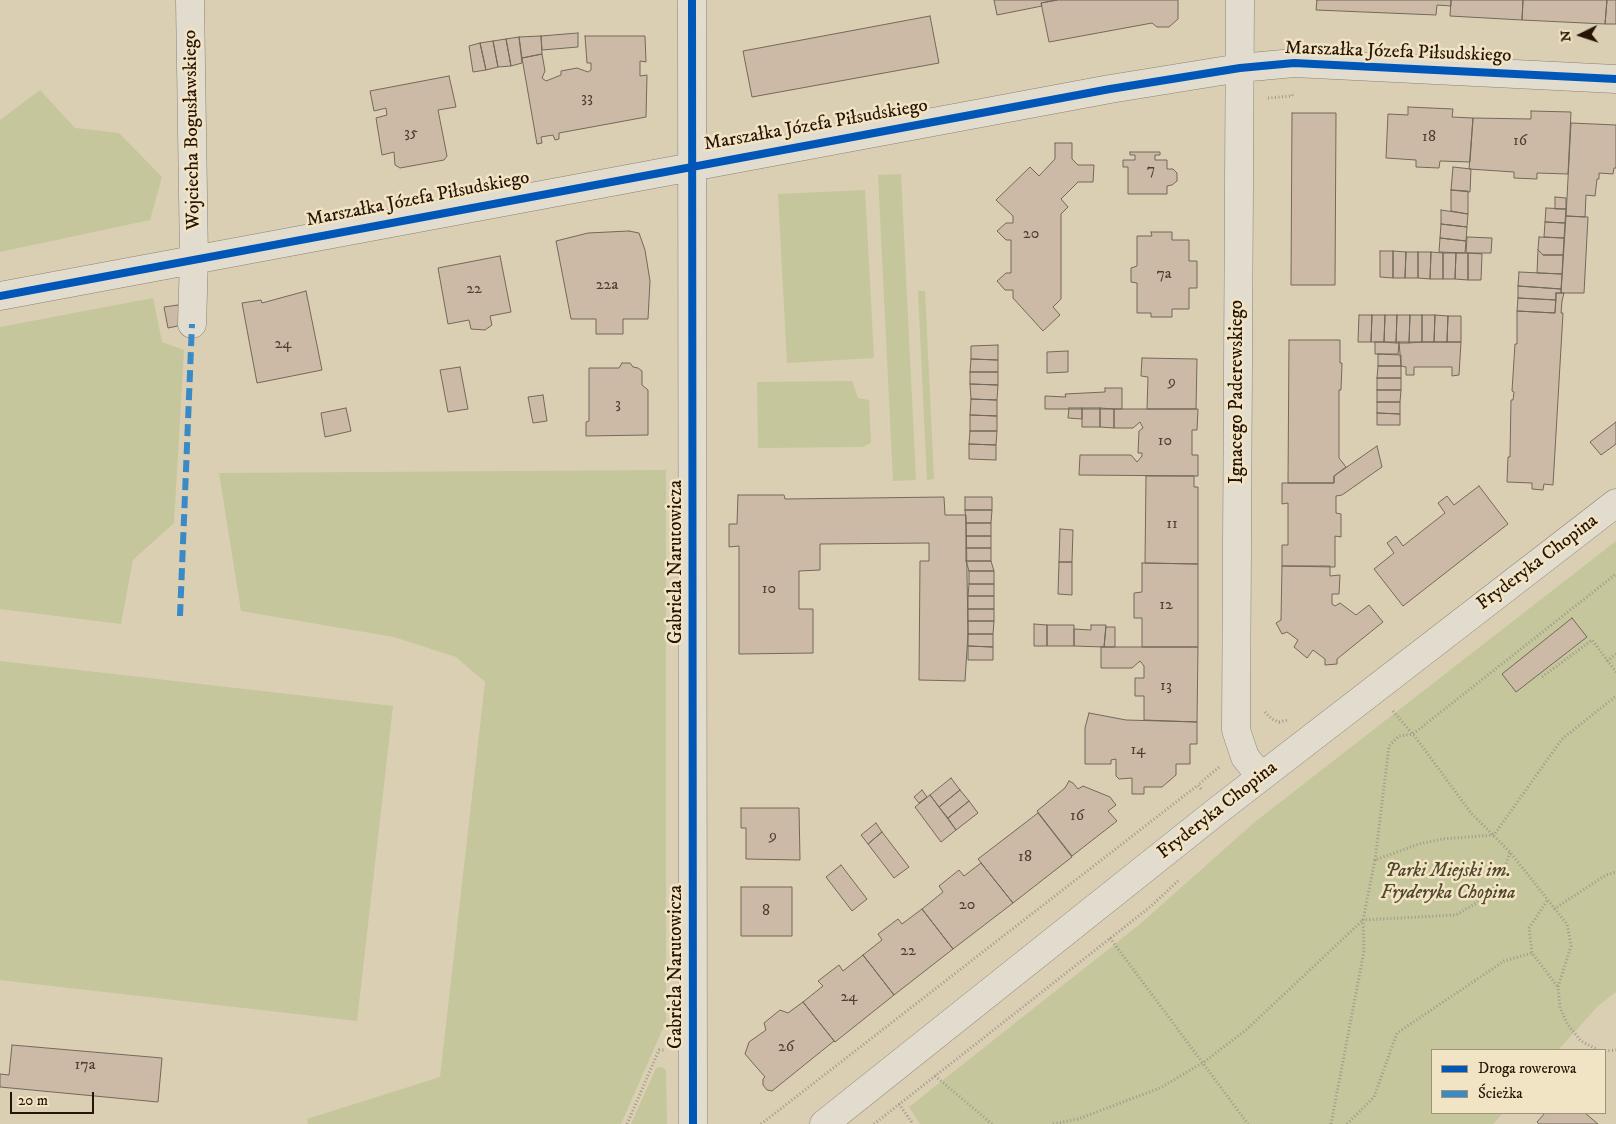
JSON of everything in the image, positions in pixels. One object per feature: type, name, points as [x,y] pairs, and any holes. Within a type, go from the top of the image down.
[{"type":"street","name":"Wojciecha Bogusławskiego","points":[[190,0],[194,259],[192,324]]},
{"type":"street","name":"Gabriela Narutowicza","points":[[692,0],[693,1124]]},
{"type":"street","name":"Ignacego Paderewskiego","points":[[1240,0],[1236,730],[1245,757],[1261,777]]},
{"type":"street","name":"Marszałka Józefa Piłsudskiego","points":[[0,296],[1110,88],[1240,68],[1294,63],[1616,79]]},
{"type":"street","name":"Fryderyka Chopina","points":[[824,1124],[1261,777],[1616,503]]},
{"type":"path","points":[[1331,1124],[1364,951],[1363,920],[1375,860],[1389,746],[1399,736],[1413,734],[1616,574]]},
{"type":"path","points":[[1542,677],[1592,640],[1616,672]]},
{"type":"path","points":[[1608,661],[1616,654]]},
{"type":"path","points":[[1375,860],[1427,842],[1494,835],[1562,739],[1616,696]]},
{"type":"path","points":[[1398,717],[1413,734],[1471,813],[1510,852],[1540,887],[1547,902],[1567,924],[1572,946],[1558,987],[1560,1008],[1568,1026],[1581,1041],[1596,1049]]},
{"type":"path","points":[[761,1124],[1198,785]]},
{"type":"path","points":[[1052,1124],[1078,1119],[1160,1088],[1204,1062],[1246,1030],[1363,920],[1456,915],[1478,902],[1495,887],[1503,874],[1510,852]]},
{"type":"path","points":[[1554,909],[1606,875],[1616,872]]},
{"type":"path","points":[[874,1124],[1150,907],[1181,878]]},
{"type":"path","points":[[1547,902],[1529,928],[1532,953],[1558,987]]},
{"type":"path","points":[[1110,938],[1204,1062],[1248,1124]]},
{"type":"path","points":[[1347,1124],[1374,1097],[1397,1033],[1504,962],[1532,953]]},
{"type":"path","points":[[935,1076],[992,1124]]},
{"type":"path","points":[[899,1104],[913,1124]]},
{"type":"green space","points":[[40,90],[75,128],[119,133],[162,177],[150,220],[0,252],[0,120]]},
{"type":"green space","points":[[901,174],[916,480],[893,481],[878,175]]},
{"type":"green space","points":[[865,190],[874,358],[787,363],[778,194]]},
{"type":"green space","points":[[918,291],[925,291],[934,479],[927,480]]},
{"type":"green space","points":[[153,298],[162,342],[184,350],[174,523],[133,560],[121,624],[0,609],[0,327]]},
{"type":"green space","points":[[852,381],[858,398],[869,400],[871,443],[862,447],[758,448],[757,382]]},
{"type":"green space","points":[[666,470],[666,1021],[621,1124],[308,1124],[307,1119],[440,1077],[485,682],[456,657],[394,637],[241,611],[219,473]]},
{"type":"green space","name":"Parki Miejski im. Fryderyka Chopina","points":[[1616,541],[1616,992],[1598,1006],[1559,1049],[1431,1049],[1431,1114],[1502,1114],[1493,1124],[920,1124],[909,1107],[1139,925],[1256,821]]},
{"type":"green space","points":[[0,661],[393,706],[357,1021],[0,980]]},
{"type":"green space","points":[[661,1067],[666,1070],[667,1124],[631,1124],[656,1068]]},
{"type":"building","points":[[994,0],[1057,0],[1041,3],[1042,6],[997,15]]},
{"type":"building","points":[[1057,0],[1178,0],[1178,19],[1169,27],[1157,27],[1152,23],[1049,42],[1041,3]]},
{"type":"building","points":[[1317,0],[1451,0],[1451,6],[1437,5],[1436,15],[1316,10]]},
{"type":"building","points":[[1451,0],[1523,0],[1522,20],[1450,16]]},
{"type":"building","points":[[1523,0],[1607,0],[1605,24],[1522,20]]},
{"type":"building","points":[[1607,0],[1616,0],[1616,24],[1605,24]]},
{"type":"building","points":[[930,16],[939,63],[752,97],[743,51]]},
{"type":"building","points":[[578,33],[578,47],[542,50],[541,36]]},
{"type":"building","points":[[541,36],[542,54],[522,58],[519,37]]},
{"type":"building","points":[[585,36],[645,36],[646,62],[640,61],[640,76],[647,75],[646,117],[559,133],[559,139],[555,140],[553,135],[541,137],[542,143],[537,144],[522,58],[542,54],[545,71],[542,78],[546,81],[561,75],[561,71],[577,68],[588,72],[591,70],[591,63],[587,63]]},
{"type":"building","points":[[519,37],[522,63],[511,66],[506,39]]},
{"type":"building","points":[[506,39],[511,66],[498,67],[493,41]]},
{"type":"building","points":[[493,41],[498,67],[486,70],[480,43]]},
{"type":"building","points":[[480,43],[486,70],[473,72],[469,46]]},
{"type":"building","points":[[449,76],[456,107],[438,110],[447,156],[444,160],[400,168],[395,165],[394,152],[382,155],[376,118],[387,115],[386,108],[374,111],[370,91]]},
{"type":"building","points":[[1408,107],[1453,109],[1452,117],[1473,118],[1470,162],[1440,161],[1439,168],[1416,167],[1416,160],[1386,158],[1388,114],[1408,115]]},
{"type":"building","points":[[1531,111],[1571,112],[1568,174],[1537,173],[1537,179],[1514,178],[1514,172],[1469,169],[1473,118],[1531,119]]},
{"type":"building","points":[[1292,113],[1336,113],[1335,285],[1291,285]]},
{"type":"building","points":[[1571,123],[1616,125],[1616,168],[1614,168],[1613,174],[1599,173],[1595,196],[1586,195],[1585,217],[1566,216]]},
{"type":"building","points":[[1055,143],[1072,143],[1072,159],[1078,165],[1094,165],[1093,182],[1078,182],[1061,199],[1068,207],[1061,214],[1061,299],[1053,307],[1060,315],[1043,331],[1013,298],[1013,290],[1005,290],[997,281],[1006,273],[1011,273],[1011,240],[1006,240],[997,231],[1006,223],[1013,223],[1013,216],[996,200],[1030,167],[1039,176],[1055,159]]},
{"type":"building","points":[[1130,152],[1160,152],[1160,155],[1155,155],[1155,160],[1167,160],[1167,169],[1173,169],[1177,173],[1177,181],[1167,186],[1167,194],[1128,194],[1128,167],[1123,167],[1123,160],[1135,160],[1135,155],[1130,155]]},
{"type":"building","points":[[1453,167],[1471,169],[1470,192],[1451,190]]},
{"type":"building","points":[[1451,190],[1468,191],[1468,214],[1451,211]]},
{"type":"building","points":[[1555,197],[1566,198],[1566,209],[1555,209]]},
{"type":"building","points":[[1546,208],[1566,209],[1565,223],[1545,222]]},
{"type":"building","points":[[1441,210],[1468,214],[1467,227],[1441,224]]},
{"type":"building","points":[[1566,216],[1588,217],[1584,293],[1561,293]]},
{"type":"building","points":[[1545,222],[1565,223],[1564,238],[1544,237]]},
{"type":"building","points":[[1441,224],[1467,227],[1466,241],[1440,238]]},
{"type":"building","points":[[629,231],[639,233],[645,250],[650,281],[648,319],[623,319],[623,334],[596,334],[596,319],[571,319],[556,241],[588,233]]},
{"type":"building","points":[[1151,232],[1172,232],[1172,240],[1189,240],[1189,261],[1197,261],[1197,288],[1189,288],[1189,309],[1172,309],[1172,317],[1151,317],[1151,313],[1137,313],[1137,283],[1131,282],[1131,268],[1137,266],[1137,236],[1152,236]]},
{"type":"building","points":[[1467,237],[1492,238],[1491,253],[1466,253]]},
{"type":"building","points":[[1539,237],[1564,238],[1563,255],[1543,255],[1538,250]]},
{"type":"building","points":[[1440,238],[1466,241],[1465,253],[1439,252]]},
{"type":"building","points":[[1538,250],[1543,255],[1563,255],[1562,274],[1537,273]]},
{"type":"building","points":[[1380,251],[1393,251],[1393,278],[1380,277]]},
{"type":"building","points":[[1393,251],[1406,252],[1405,278],[1393,278]]},
{"type":"building","points":[[1406,252],[1418,252],[1418,278],[1405,278]]},
{"type":"building","points":[[1418,252],[1431,252],[1430,279],[1418,278]]},
{"type":"building","points":[[1431,252],[1443,253],[1443,279],[1430,279]]},
{"type":"building","points":[[1443,253],[1456,253],[1455,279],[1443,279]]},
{"type":"building","points":[[1456,253],[1468,253],[1468,280],[1455,279]]},
{"type":"building","points":[[1468,253],[1482,254],[1481,280],[1468,280]]},
{"type":"building","points":[[500,256],[511,312],[490,316],[492,325],[485,330],[471,329],[469,320],[448,324],[438,268]]},
{"type":"building","points":[[1519,272],[1562,274],[1561,289],[1518,286]]},
{"type":"building","points":[[1518,286],[1561,289],[1561,293],[1556,293],[1556,300],[1518,298]]},
{"type":"building","points":[[306,291],[322,370],[257,383],[242,303],[261,300],[262,303]]},
{"type":"building","points":[[1556,293],[1564,293],[1561,313],[1563,313],[1553,485],[1544,484],[1543,490],[1532,489],[1532,483],[1507,482],[1508,457],[1510,457],[1511,400],[1513,400],[1514,392],[1512,391],[1515,344],[1517,344],[1517,311],[1555,313]]},
{"type":"building","points":[[1518,298],[1556,300],[1555,313],[1517,311]]},
{"type":"building","points":[[178,305],[182,325],[168,328],[164,307]]},
{"type":"building","points":[[1359,315],[1372,315],[1371,342],[1358,342]]},
{"type":"building","points":[[1372,315],[1385,315],[1384,342],[1371,342]]},
{"type":"building","points":[[1385,315],[1397,315],[1396,343],[1384,342]]},
{"type":"building","points":[[1397,315],[1410,315],[1409,343],[1396,343]]},
{"type":"building","points":[[1410,315],[1422,315],[1422,342],[1409,343]]},
{"type":"building","points":[[1422,315],[1435,315],[1434,342],[1422,342]]},
{"type":"building","points":[[1435,315],[1448,316],[1447,342],[1434,342]]},
{"type":"building","points":[[1448,316],[1461,316],[1461,342],[1447,342]]},
{"type":"building","points":[[1289,340],[1340,340],[1340,363],[1342,363],[1341,390],[1339,390],[1339,458],[1346,467],[1334,476],[1334,483],[1288,483]]},
{"type":"building","points":[[1375,342],[1399,342],[1398,354],[1375,354]]},
{"type":"building","points":[[1399,342],[1461,342],[1459,375],[1452,376],[1452,367],[1414,367],[1414,375],[1406,375],[1406,367],[1401,366]]},
{"type":"building","points":[[998,345],[998,360],[971,359],[971,346]]},
{"type":"building","points":[[1068,351],[1068,372],[1047,373],[1047,352]]},
{"type":"building","points":[[1378,354],[1401,355],[1401,366],[1378,366]]},
{"type":"building","points":[[1142,358],[1197,359],[1196,409],[1147,409],[1148,377],[1141,376]]},
{"type":"building","points":[[971,359],[998,360],[998,372],[970,372]]},
{"type":"building","points":[[622,363],[630,363],[633,367],[642,371],[642,385],[648,390],[648,435],[586,436],[586,422],[589,421],[589,368],[619,368]]},
{"type":"building","points":[[1378,366],[1401,366],[1401,378],[1377,378]]},
{"type":"building","points":[[460,367],[468,409],[448,412],[440,370]]},
{"type":"building","points":[[970,372],[998,372],[998,385],[970,384]]},
{"type":"building","points":[[1377,378],[1401,378],[1401,390],[1377,390]]},
{"type":"building","points":[[970,384],[998,385],[997,400],[971,399]]},
{"type":"building","points":[[1105,388],[1122,388],[1122,409],[1045,409],[1045,396],[1066,397],[1065,394],[1105,392]]},
{"type":"building","points":[[1377,390],[1401,390],[1400,402],[1377,402]]},
{"type":"building","points":[[543,395],[547,421],[533,423],[528,397]]},
{"type":"building","points":[[971,399],[997,400],[997,416],[970,415]]},
{"type":"building","points":[[1377,402],[1400,402],[1400,414],[1377,413]]},
{"type":"building","points":[[346,408],[351,431],[325,437],[321,413]]},
{"type":"building","points":[[1069,408],[1082,408],[1082,419],[1068,418]]},
{"type":"building","points":[[1082,408],[1100,408],[1100,427],[1082,427]]},
{"type":"building","points":[[1100,408],[1114,409],[1114,428],[1100,427]]},
{"type":"building","points":[[1114,409],[1198,409],[1197,430],[1192,430],[1192,455],[1198,455],[1198,476],[1079,475],[1080,455],[1131,455],[1137,462],[1142,456],[1142,453],[1138,453],[1139,431],[1143,428],[1140,422],[1133,428],[1114,428]]},
{"type":"building","points":[[1377,413],[1400,414],[1400,425],[1377,425]]},
{"type":"building","points":[[970,415],[997,416],[997,431],[970,431]]},
{"type":"building","points":[[1616,422],[1616,444],[1601,455],[1590,442]]},
{"type":"building","points":[[970,431],[997,431],[996,445],[969,444]]},
{"type":"building","points":[[969,444],[996,445],[996,460],[969,459]]},
{"type":"building","points":[[1377,446],[1382,467],[1342,495],[1336,496],[1336,513],[1341,514],[1341,537],[1335,536],[1335,567],[1282,566],[1282,545],[1288,545],[1288,503],[1282,504],[1282,483],[1334,483],[1334,476]]},
{"type":"building","points":[[1146,476],[1194,476],[1194,487],[1198,487],[1198,564],[1145,563]]},
{"type":"building","points":[[1479,486],[1508,524],[1403,606],[1374,569],[1394,553],[1387,543],[1396,536],[1403,546],[1445,513],[1438,503],[1447,496],[1454,505]]},
{"type":"building","points":[[738,495],[784,495],[785,499],[944,497],[945,515],[966,515],[968,634],[965,681],[919,680],[920,561],[929,561],[929,543],[820,544],[820,570],[799,571],[799,609],[813,609],[813,653],[739,654],[739,546],[729,547],[729,524],[737,524]]},
{"type":"building","points":[[965,497],[992,497],[992,510],[965,510]]},
{"type":"building","points":[[965,510],[992,510],[991,523],[966,523]]},
{"type":"building","points":[[966,523],[991,523],[991,536],[966,536]]},
{"type":"building","points":[[1060,529],[1073,530],[1072,562],[1059,562]]},
{"type":"building","points":[[966,536],[991,536],[991,548],[966,548]]},
{"type":"building","points":[[966,548],[991,548],[991,561],[966,561]]},
{"type":"building","points":[[966,561],[991,561],[994,571],[969,571]]},
{"type":"building","points":[[1059,562],[1072,562],[1072,595],[1058,594]]},
{"type":"building","points":[[1142,563],[1198,564],[1198,647],[1142,647],[1142,618],[1134,618],[1134,593],[1142,592]]},
{"type":"building","points":[[1282,566],[1330,566],[1330,576],[1340,575],[1339,594],[1332,594],[1332,604],[1335,606],[1340,603],[1356,615],[1369,605],[1383,622],[1337,659],[1337,664],[1325,665],[1325,659],[1313,650],[1307,658],[1294,647],[1298,640],[1287,632],[1282,634],[1276,623],[1281,620]]},
{"type":"building","points":[[969,571],[994,571],[994,584],[969,584]]},
{"type":"building","points":[[969,584],[994,584],[994,596],[968,596]]},
{"type":"building","points":[[968,596],[994,596],[994,609],[968,609]]},
{"type":"building","points":[[968,609],[994,609],[994,621],[968,621]]},
{"type":"building","points":[[1572,618],[1587,637],[1516,692],[1502,674]]},
{"type":"building","points":[[968,621],[994,621],[993,634],[968,634]]},
{"type":"building","points":[[1034,624],[1047,625],[1047,646],[1034,646]]},
{"type":"building","points":[[1047,625],[1074,625],[1074,646],[1047,646]]},
{"type":"building","points":[[1091,625],[1106,625],[1104,647],[1074,646],[1074,629],[1091,630]]},
{"type":"building","points":[[1106,627],[1115,627],[1115,647],[1104,647]]},
{"type":"building","points":[[968,634],[993,634],[993,647],[968,646]]},
{"type":"building","points":[[968,646],[993,647],[993,660],[968,660]]},
{"type":"building","points":[[1101,647],[1198,647],[1197,722],[1144,720],[1144,696],[1135,696],[1135,678],[1144,678],[1144,666],[1140,661],[1132,668],[1101,668]]},
{"type":"building","points":[[1089,713],[1126,720],[1197,722],[1197,744],[1190,744],[1190,764],[1176,764],[1176,775],[1162,787],[1144,787],[1144,794],[1132,794],[1132,778],[1119,779],[1116,776],[1116,759],[1111,760],[1111,764],[1085,764],[1085,728]]},
{"type":"building","points":[[951,778],[960,790],[939,807],[930,795]]},
{"type":"building","points":[[1069,781],[1078,789],[1083,786],[1110,797],[1116,805],[1108,811],[1117,821],[1072,856],[1037,811],[1065,788]]},
{"type":"building","points":[[922,790],[927,797],[919,803],[914,797]]},
{"type":"building","points":[[960,790],[969,801],[948,818],[939,807]]},
{"type":"building","points":[[930,795],[956,830],[941,842],[915,807]]},
{"type":"building","points":[[969,801],[978,813],[956,830],[948,818]]},
{"type":"building","points":[[741,808],[799,808],[800,860],[746,859],[746,828],[741,828]]},
{"type":"building","points":[[1038,813],[1072,857],[1013,903],[978,859]]},
{"type":"building","points":[[876,823],[882,832],[868,844],[861,835]]},
{"type":"building","points":[[882,832],[909,867],[894,878],[868,844]]},
{"type":"building","points":[[981,863],[1013,903],[953,949],[922,909],[943,892],[939,886],[959,870],[964,876]]},
{"type":"building","points":[[841,865],[867,899],[852,911],[826,877]]},
{"type":"building","points":[[741,887],[792,887],[792,936],[741,936]]},
{"type":"building","points":[[922,909],[953,949],[894,995],[863,955],[882,940],[878,934],[898,919],[902,924]]},
{"type":"building","points":[[863,955],[894,995],[835,1042],[803,1002],[823,986],[818,981],[839,965],[843,971]]},
{"type":"building","points":[[803,1002],[834,1041],[772,1091],[767,1090],[763,1085],[765,1077],[745,1054],[749,1042],[766,1030],[764,1023],[780,1010],[788,1013]]},
{"type":"building","points":[[12,1045],[162,1058],[158,1102],[0,1087],[0,1074],[9,1075]]},
{"type":"building","points":[[1544,1114],[1586,1114],[1598,1124],[1539,1124],[1537,1122]]},
{"type":"marked path","points":[[180,616],[192,324]]},
{"type":"cycle path","points":[[692,0],[693,1124]]},
{"type":"cycle path","points":[[0,296],[1110,89],[1240,68],[1294,63],[1616,79]]}]
